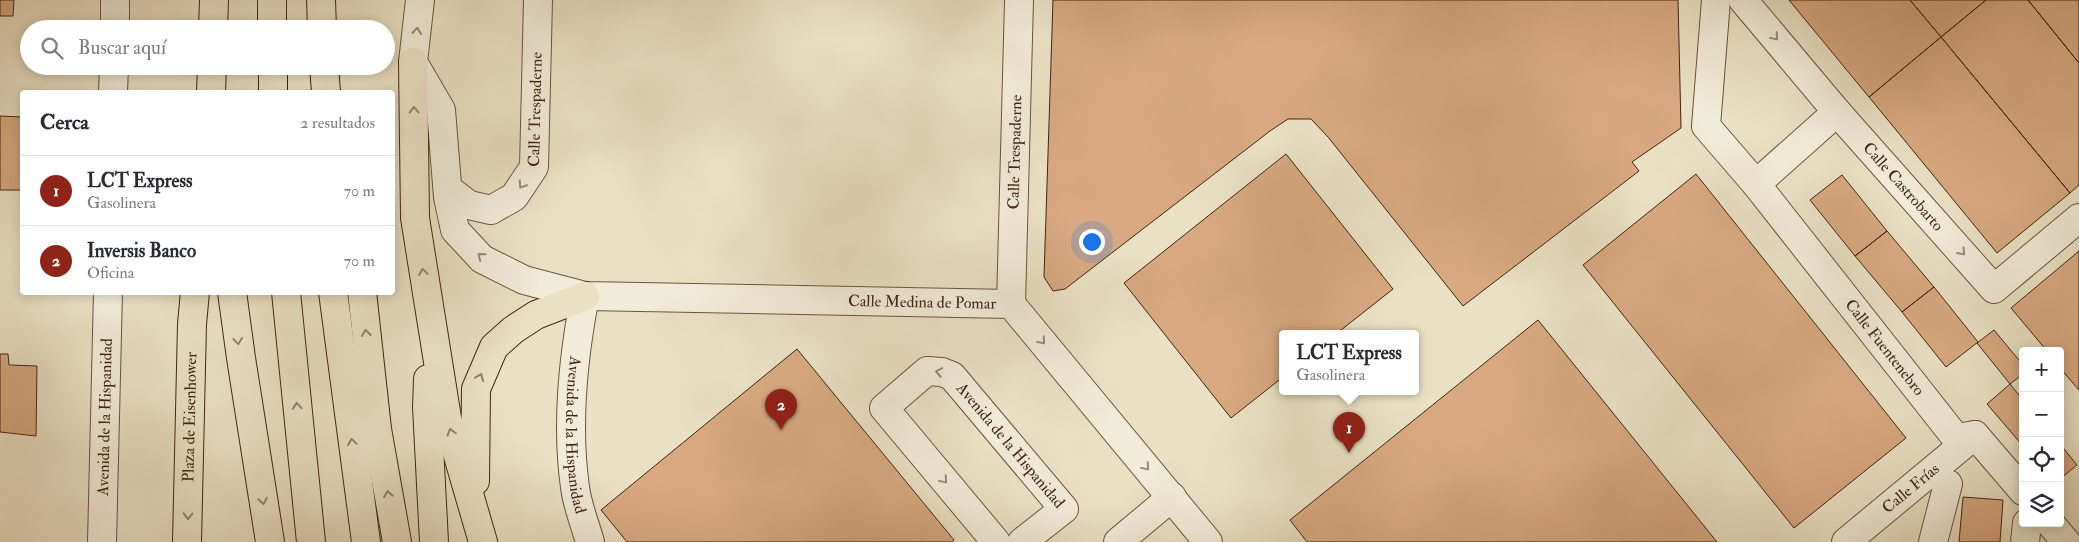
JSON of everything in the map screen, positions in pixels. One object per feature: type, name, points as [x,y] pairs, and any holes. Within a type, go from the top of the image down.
[{"type":"highway","points":[[213,20],[214,0]]},
{"type":"highway","points":[[272,0],[272,20]]},
{"type":"highway","points":[[321,0],[322,20]]},
{"type":"highway","points":[[413,62],[415,218],[447,418],[483,542]]},
{"type":"highway","points":[[211,90],[212,75]]},
{"type":"highway","points":[[273,75],[273,90]]},
{"type":"highway","points":[[325,75],[326,90]]},
{"type":"highway","name":"Plaza de Eisenhower","points":[[187,542],[192,324],[195,295]]},
{"type":"highway","points":[[232,295],[270,542]]},
{"type":"highway","points":[[286,295],[311,542]]},
{"type":"highway","points":[[333,295],[366,542]]},
{"type":"highway","points":[[362,295],[376,429],[397,542]]},
{"type":"highway","points":[[475,513],[476,389],[494,347],[513,330],[536,315],[586,296]]},
{"type":"highway","points":[[431,324],[427,407],[434,542]]},
{"type":"street","points":[[115,0],[115,20]]},
{"type":"street","points":[[420,0],[413,62],[441,110],[448,188],[455,230],[482,259],[524,280],[586,296]]},
{"type":"street","name":"Calle Trespaderne","points":[[448,188],[469,205],[491,210],[514,197],[534,167],[538,0]]},
{"type":"street","name":"Calle Trespaderne","points":[[1011,304],[1019,0]]},
{"type":"street","name":"Calle Fuentenebro","points":[[1716,0],[1706,126],[1756,184],[1956,438],[1975,436]]},
{"type":"street","name":"Calle Castrobarto","points":[[1743,0],[1838,112],[1994,289],[2079,218]]},
{"type":"street","points":[[113,90],[114,75]]},
{"type":"street","points":[[1756,184],[1838,112]]},
{"type":"street","name":"Avenida de la Hispanidad","points":[[102,542],[108,295]]},
{"type":"street","name":"Calle Medina de Pomar","points":[[586,296],[1011,304],[1208,542]]},
{"type":"street","name":"Avenida de la Hispanidad","points":[[586,296],[580,324],[570,412],[575,488],[590,542]]},
{"type":"street","name":"Avenida de la Hispanidad","points":[[996,542],[884,408],[927,370],[942,372],[952,376],[1064,509],[1022,542]]},
{"type":"street","points":[[1975,436],[2019,486]]},
{"type":"street","name":"Calle Frías","points":[[1846,542],[1975,436]]},
{"type":"street","name":"Calle Frías","points":[[1933,542],[1948,484]]},
{"type":"street","points":[[1118,542],[1172,497]]},
{"type":"street","points":[[2026,542],[2027,527]]},
{"type":"street","points":[[2053,527],[2066,542]]},
{"type":"building","points":[[0,0],[14,0],[13,16],[0,16]]},
{"type":"building","points":[[1053,0],[1678,0],[1681,128],[1632,162],[1639,171],[1463,306],[1328,137],[1311,119],[1288,119],[1270,131],[1065,289],[1053,291],[1044,277]]},
{"type":"building","points":[[1789,0],[1910,0],[1941,37],[1869,97]]},
{"type":"building","points":[[1910,0],[1986,0],[1941,37]]},
{"type":"building","points":[[1986,0],[2028,0],[2079,63],[2079,185],[2070,193],[1941,37]]},
{"type":"building","points":[[2028,0],[2079,0],[2079,63]]},
{"type":"building","points":[[1941,37],[2070,193],[1997,253],[1869,97]]},
{"type":"building","points":[[0,116],[20,117],[20,190],[0,190]]},
{"type":"building","points":[[1286,154],[1393,289],[1341,330],[1279,330],[1279,380],[1231,418],[1124,283]]},
{"type":"building","points":[[1696,174],[1906,438],[1794,528],[1583,265]]},
{"type":"building","points":[[1842,175],[1887,231],[1855,256],[1810,200]]},
{"type":"building","points":[[1887,231],[1934,287],[1902,312],[1855,256]]},
{"type":"building","points":[[2079,251],[2079,390],[2064,373],[2064,347],[2044,347],[2011,308]]},
{"type":"building","points":[[1934,287],[1978,342],[1946,367],[1902,312]]},
{"type":"building","points":[[1538,320],[1717,542],[1307,542],[1290,520]]},
{"type":"building","points":[[1994,330],[2019,360],[2019,377],[2010,384],[1977,343]]},
{"type":"building","points":[[797,349],[954,540],[952,542],[627,542],[601,510]]},
{"type":"building","points":[[0,354],[8,354],[9,365],[37,366],[36,436],[0,432]]},
{"type":"building","points":[[2010,384],[2019,395],[2019,441],[1987,404]]},
{"type":"building","points":[[2064,449],[2077,465],[2064,476]]},
{"type":"building","points":[[1963,497],[2003,500],[2000,542],[1959,542]]},
{"type":"place","name":"Inversis Banco","points":[[781,430]]},
{"type":"place","name":"LCT Express","points":[[1349,453]]}]
